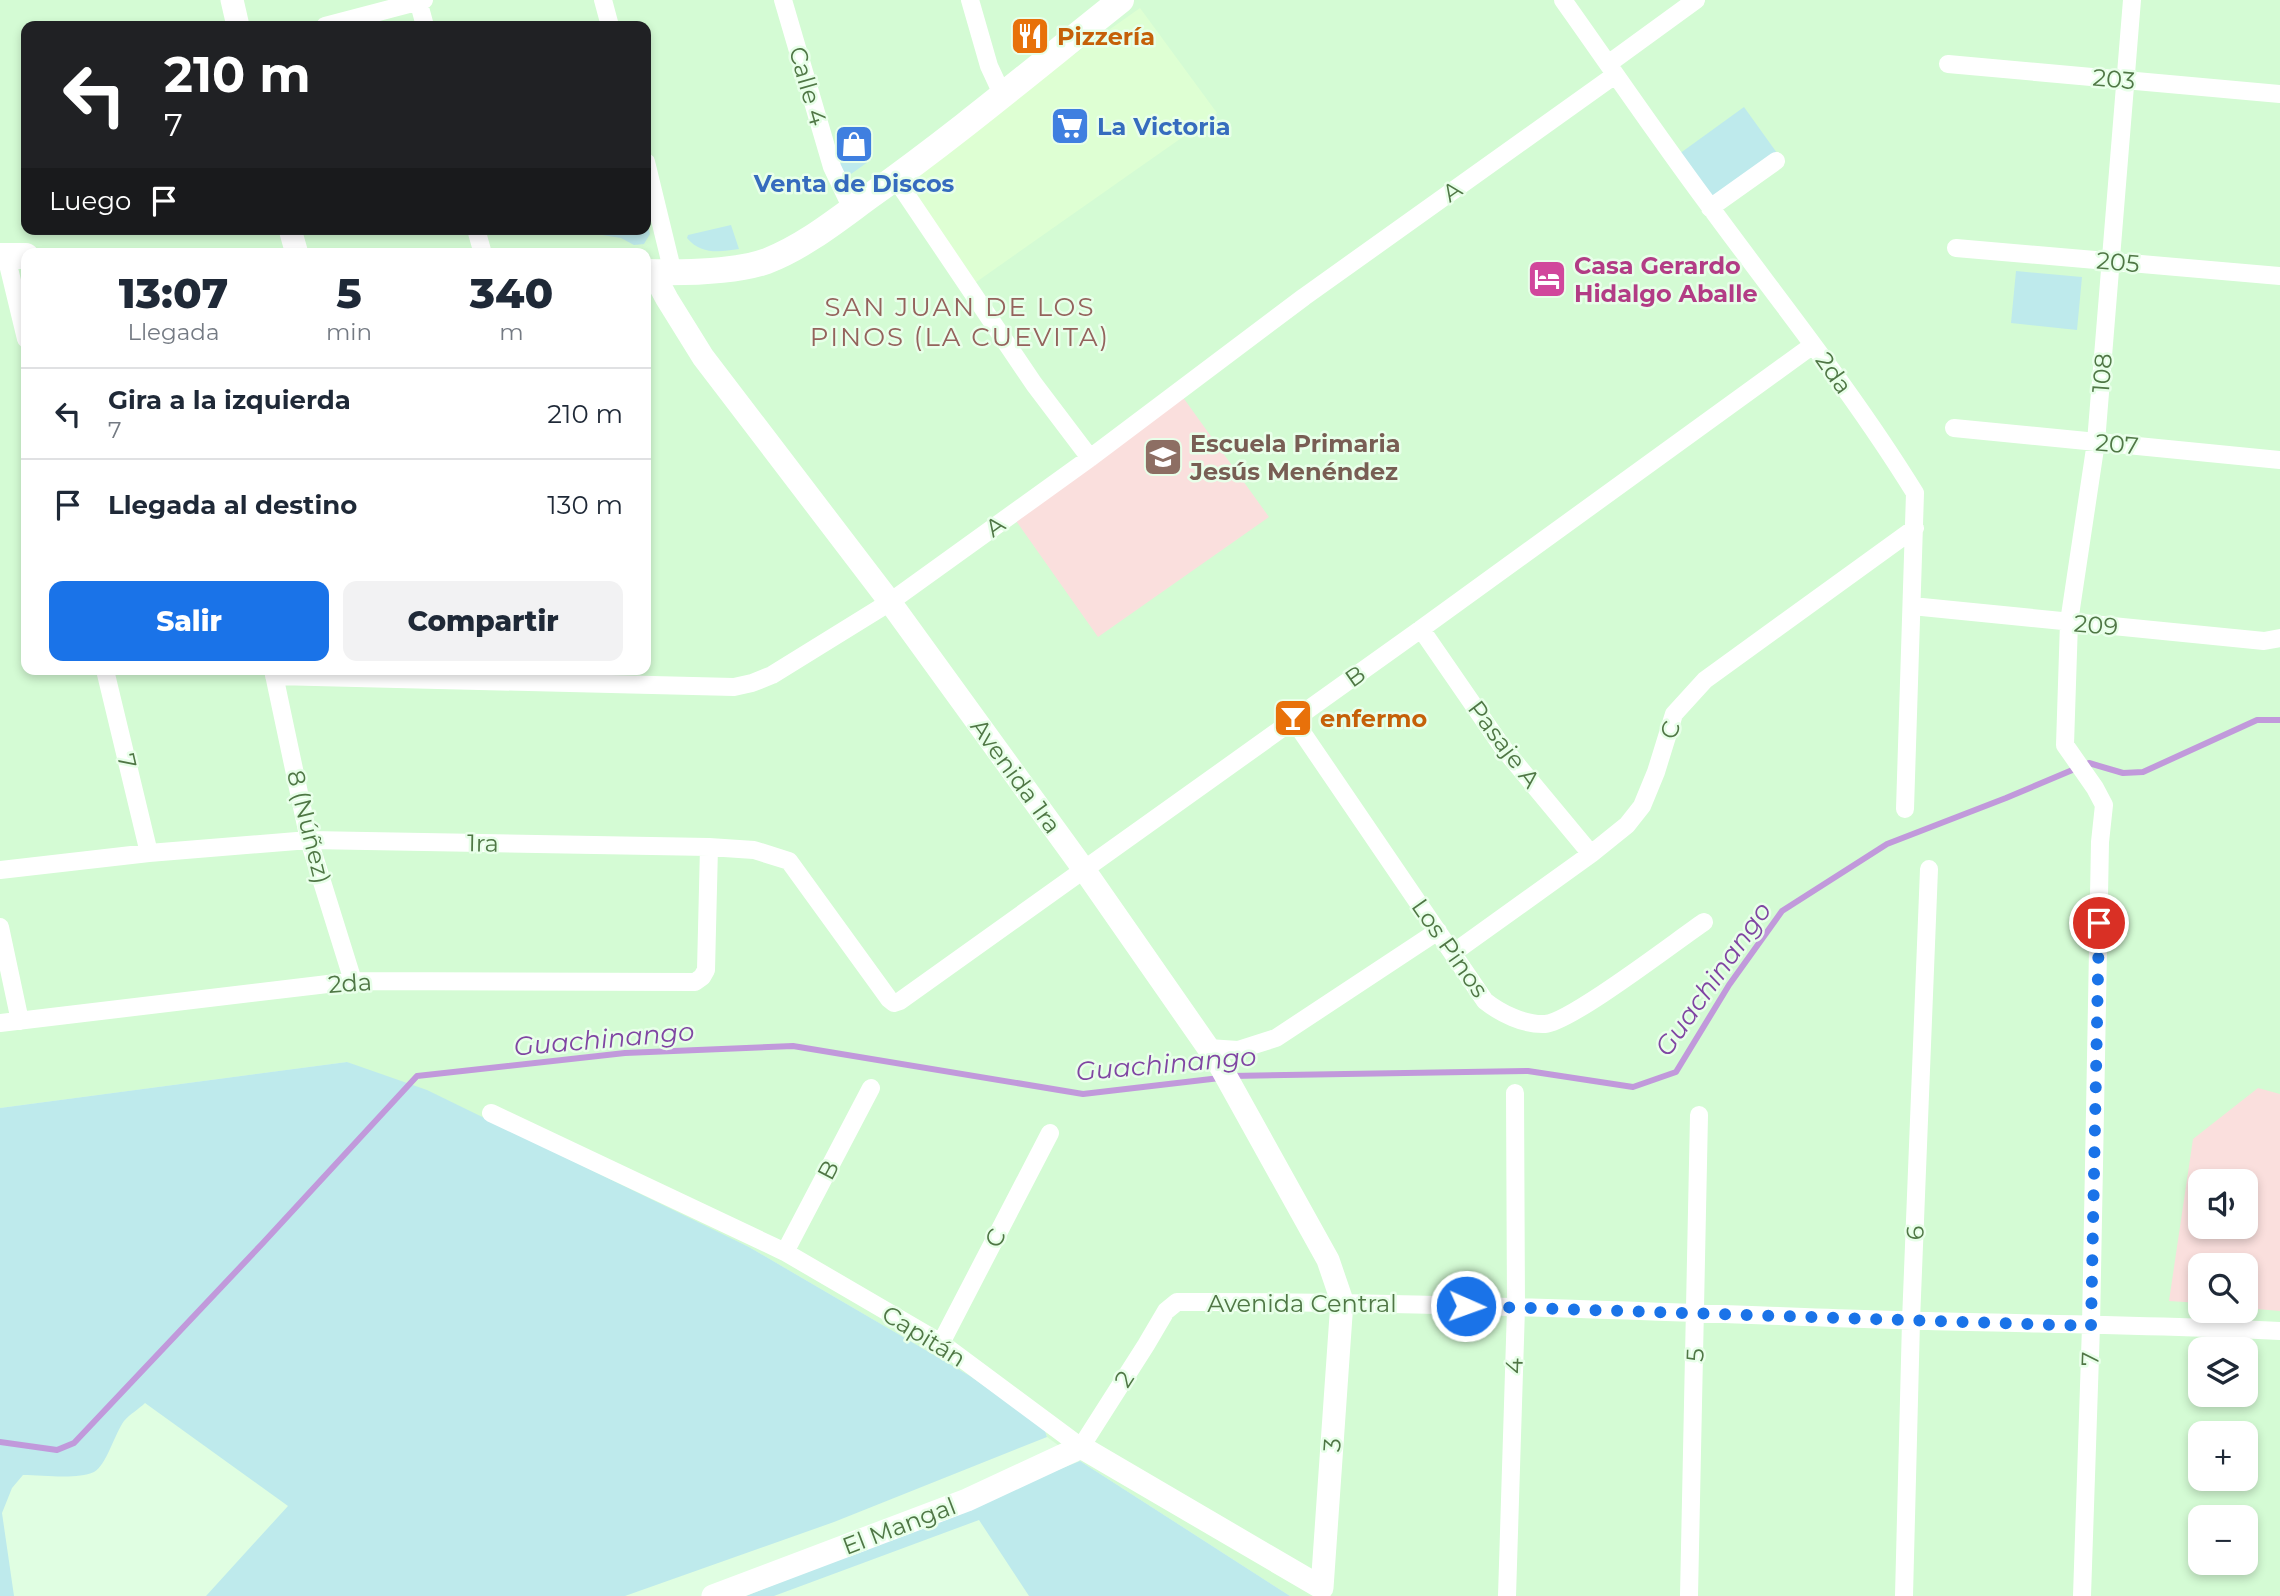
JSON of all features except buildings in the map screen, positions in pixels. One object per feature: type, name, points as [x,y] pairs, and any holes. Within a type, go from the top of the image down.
[{"type":"main road","points":[[659,272],[741,267],[765,262],[812,238],[895,178],[1121,0]]},
{"type":"street","points":[[232,0],[238,21]]},
{"type":"street","points":[[603,0],[609,21]]},
{"type":"street","name":"Calle 4","points":[[783,0],[832,167],[852,209]]},
{"type":"street","points":[[970,0],[989,66],[1002,94]]},
{"type":"street","name":"2da","points":[[1563,0],[1710,208],[1814,345],[1891,454],[1915,493],[1905,809]]},
{"type":"street","name":"A","points":[[340,675],[734,687],[772,675],[890,602],[1090,458],[1612,69],[1696,0]]},
{"type":"street","name":"108","points":[[2095,788],[2065,744],[2069,622],[2095,442],[2132,0]]},
{"type":"street","points":[[344,21],[420,1],[424,21]]},
{"type":"street","name":"203","points":[[1948,64],[2280,94]]},
{"type":"street","points":[[1710,208],[1776,161]]},
{"type":"street","points":[[895,178],[1034,384],[1090,458]]},
{"type":"street","points":[[651,204],[659,272]]},
{"type":"street","name":"205","points":[[1956,248],[2280,276]]},
{"type":"street","points":[[11,256],[21,312]]},
{"type":"street","name":"Avenida 1ra","points":[[659,272],[660,286],[703,357],[890,602],[1085,871],[1213,1055],[1328,1260],[1342,1301]]},
{"type":"street","name":"B","points":[[894,1003],[1085,871],[1814,345]]},
{"type":"street","name":"207","points":[[1954,428],[2280,460]]},
{"type":"street","name":"C","points":[[1452,953],[1591,854],[1627,825],[1642,806],[1674,714],[1705,680],[1915,528]]},
{"type":"street","name":"209","points":[[1912,606],[2264,641],[2280,638]]},
{"type":"street","name":"Pasaje A","points":[[1421,629],[1503,748],[1591,854]]},
{"type":"street","name":"7","points":[[107,675],[149,853]]},
{"type":"street","name":"8 (Núñez)","points":[[274,675],[309,840],[353,981]]},
{"type":"street","name":"Los Pinos","points":[[1293,719],[1485,1001],[1493,1008],[1523,1021],[1547,1024],[1574,1013],[1704,922]]},
{"type":"street","name":"7","points":[[2082,1596],[2091,1326],[2100,842],[2104,805],[2095,788]]},
{"type":"street","name":"1ra","points":[[0,870],[149,853],[309,840],[754,850],[789,861],[894,1003]]},
{"type":"street","name":"2da","points":[[0,1023],[353,981],[695,982],[706,970],[709,847]]},
{"type":"street","name":"6","points":[[1904,1596],[1911,1321],[1929,869]]},
{"type":"street","points":[[0,927],[20,1021]]},
{"type":"street","points":[[1213,1055],[1276,1038],[1438,931]]},
{"type":"street","name":"B","points":[[785,1252],[871,1088]]},
{"type":"street","name":"4","points":[[1507,1596],[1516,1308],[1516,1093]]},
{"type":"street","name":"Capitán","points":[[492,1113],[785,1252],[941,1343],[1081,1447],[1328,1592]]},
{"type":"street","name":"5","points":[[1689,1596],[1699,1115]]},
{"type":"street","name":"C","points":[[941,1343],[1050,1133]]},
{"type":"street","name":"Avenida Central","points":[[1166,1311],[1177,1303],[1342,1301],[2280,1331]]},
{"type":"street","name":"3","points":[[1328,1592],[1342,1301]]},
{"type":"street","name":"2","points":[[1081,1447],[1166,1311]]},
{"type":"street","name":"El Mangal","points":[[713,1596],[967,1500],[1081,1447]]},
{"type":"shaded area","points":[[0,0],[2280,0],[2280,1596],[1290,1596],[1080,1461],[1047,1437],[1044,1428],[970,1376],[749,1247],[347,1062],[0,1108]]},
{"type":"shaded area","points":[[1140,8],[1217,113],[972,285],[899,178]]},
{"type":"shaded area","points":[[1744,107],[1777,153],[1713,200],[1679,154]]},
{"type":"shaded area","points":[[869,152],[872,159],[851,174],[845,175],[839,164]]},
{"type":"shaded area","points":[[731,225],[739,249],[705,250],[687,238],[688,235]]},
{"type":"shaded area","points":[[602,235],[649,235],[644,244],[634,245],[621,238]]},
{"type":"shaded area","points":[[2016,271],[2082,277],[2077,330],[2011,323]]},
{"type":"shaded area","name":"Escuela Primaria Jesús Menéndez","points":[[1182,396],[1269,517],[1098,637],[1014,518]]},
{"type":"shaded area","points":[[347,1062],[427,1090],[749,1247],[970,1376],[1044,1428],[1047,1437],[834,1522],[625,1596],[206,1596],[288,1506],[145,1403],[124,1421],[102,1463],[94,1472],[69,1476],[23,1475],[12,1488],[2,1513],[14,1596],[0,1596],[0,1108]]},
{"type":"shaded area","points":[[2258,1088],[2280,1094],[2280,1311],[2258,1309],[2258,1253],[2188,1253],[2188,1302],[2169,1301],[2188,1173],[2188,1239],[2258,1239],[2258,1169],[2189,1169],[2193,1139]]},
{"type":"shaded area","points":[[1080,1461],[1290,1596],[1029,1596],[979,1520],[774,1596],[746,1596]]},
{"type":"waterway","name":"Guachinango","points":[[1231,1076],[1528,1071],[1633,1087],[1676,1072],[1729,985],[1782,911],[1887,844],[2089,763],[2123,773],[2143,772],[2257,720],[2280,720]]},
{"type":"waterway","name":"Guachinango","points":[[0,1442],[57,1450],[74,1443],[417,1076],[625,1053],[793,1046],[1083,1094],[1220,1078]]},
{"type":"place","name":"Pizzería","points":[[1030,36]]},
{"type":"place","name":"La Victoria","points":[[1070,126]]},
{"type":"place","name":"Venta de Discos","points":[[854,144]]},
{"type":"place","name":"Casa Gerardo Hidalgo Aballe","points":[[1547,279]]},
{"type":"place","name":"Escuela Primaria Jesús Menéndez","points":[[1163,457]]},
{"type":"place","name":"enfermo","points":[[1293,718]]},
{"type":"district","name":"SAN JUAN DE LOS PINOS (LA CUEVITA)","points":[[960,322]]},
{"type":"route","points":[[1466,1306],[2091,1326],[2099,923]]}]
